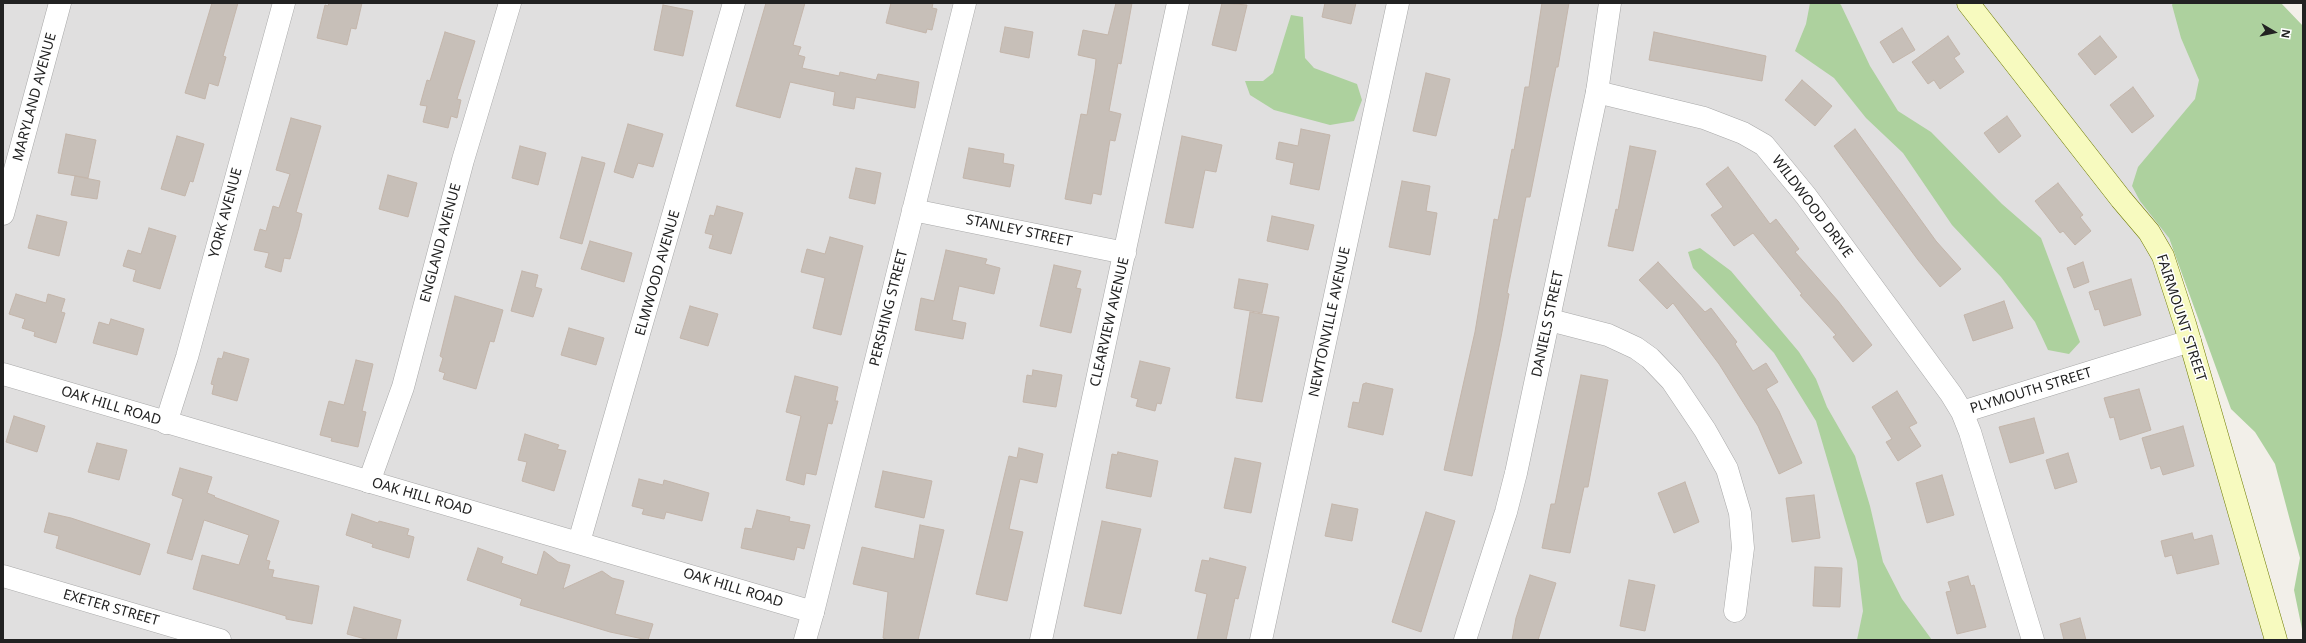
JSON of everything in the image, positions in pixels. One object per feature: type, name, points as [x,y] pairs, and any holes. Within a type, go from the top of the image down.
[{"type":"main road","name":"FAIRMOUNT STREET","points":[[1968,3],[2126,205],[2149,232],[2163,256],[2190,341],[2276,640]]},
{"type":"street","name":"MARYLAND AVENUE","points":[[3,214],[60,3]]},
{"type":"street","name":"YORK AVENUE","points":[[166,423],[187,357],[284,3]]},
{"type":"street","name":"ENGLAND AVENUE","points":[[370,482],[403,387],[464,160],[510,3]]},
{"type":"street","name":"ELMWOOD AVENUE","points":[[579,542],[734,3]]},
{"type":"street","name":"PERSHING STREET","points":[[813,612],[965,3]]},
{"type":"street","name":"CLEARVIEW AVENUE","points":[[1041,640],[1126,253],[1178,3]]},
{"type":"street","name":"NEWTONVILLE AVENUE","points":[[1261,640],[1398,3]]},
{"type":"street","name":"DANIELS STREET","points":[[1465,640],[1506,512],[1550,320],[1597,92],[1610,3]]},
{"type":"street","name":"WILDWOOD DRIVE","points":[[1597,92],[1704,118],[1743,133],[1764,145],[1806,196],[1951,394],[1962,412]]},
{"type":"street","name":"STANLEY STREET","points":[[913,210],[1126,253]]},
{"type":"street","points":[[1550,320],[1608,335],[1636,348],[1650,358],[1672,381],[1705,430],[1727,469],[1740,513],[1743,548],[1735,611]]},
{"type":"street","name":"PLYMOUTH STREET","points":[[2033,640],[1970,432],[1962,412],[2190,341]]},
{"type":"street","name":"OAK HILL ROAD","points":[[3,374],[813,612]]},
{"type":"street","name":"EXETER STREET","points":[[3,576],[220,640]]},
{"type":"street","points":[[805,640],[813,612]]},
{"type":"shaded area","points":[[3,3],[2232,3],[2279,77],[2149,171],[2287,640],[3,640]]},
{"type":"green space","points":[[1810,3],[1839,3],[1841,5],[1870,66],[1898,111],[1931,132],[2002,204],[2041,238],[2080,342],[2069,354],[2048,350],[2035,322],[2001,277],[1952,225],[1903,153],[1866,118],[1834,78],[1795,51],[1806,24]]},
{"type":"green space","points":[[2173,3],[2281,3],[2303,26],[2303,634],[2294,590],[2300,558],[2275,464],[2255,432],[2231,409],[2169,238],[2140,201],[2132,186],[2138,167],[2195,99],[2199,80],[2181,38],[2172,5]]},
{"type":"green space","points":[[1291,15],[1303,17],[1305,58],[1314,68],[1357,84],[1362,100],[1354,121],[1330,125],[1274,110],[1250,95],[1245,81],[1263,81],[1273,73]]},
{"type":"green space","points":[[1700,248],[1731,271],[1799,352],[1816,379],[1827,407],[1855,456],[1870,506],[1883,562],[1902,599],[1932,640],[1857,640],[1863,611],[1857,561],[1816,421],[1774,353],[1693,268],[1688,252]]},
{"type":"building","points":[[212,3],[238,3],[223,56],[226,57],[218,86],[209,83],[205,99],[185,93]]},
{"type":"building","points":[[329,3],[362,3],[356,29],[351,28],[347,45],[317,38],[325,5],[328,6]]},
{"type":"building","points":[[766,3],[805,3],[793,45],[801,47],[798,55],[805,57],[802,68],[839,76],[840,72],[876,80],[878,74],[919,82],[915,108],[856,97],[854,109],[833,105],[835,92],[790,82],[780,118],[736,106]]},
{"type":"building","points":[[891,3],[933,3],[932,8],[937,9],[932,30],[927,29],[926,33],[886,23]]},
{"type":"building","points":[[1116,3],[1132,3],[1121,64],[1118,63],[1109,111],[1121,114],[1115,141],[1110,140],[1101,195],[1093,193],[1091,204],[1065,199],[1081,114],[1087,115],[1096,59],[1078,55],[1083,30],[1108,35]]},
{"type":"building","points":[[1222,3],[1247,5],[1236,51],[1212,45]]},
{"type":"building","points":[[1325,3],[1356,3],[1351,24],[1322,17]]},
{"type":"building","points":[[1542,3],[1569,3],[1558,67],[1556,67],[1530,197],[1526,197],[1507,293],[1509,294],[1501,337],[1472,476],[1444,470],[1475,332],[1494,219],[1498,220],[1512,149],[1514,150],[1525,87],[1529,87]]},
{"type":"building","points":[[663,5],[693,11],[683,56],[654,50]]},
{"type":"building","points":[[1005,27],[1033,32],[1029,58],[1000,52]]},
{"type":"building","points":[[1902,28],[1915,50],[1893,63],[1880,42]]},
{"type":"building","points":[[445,32],[475,41],[457,99],[461,100],[457,118],[451,116],[448,128],[423,122],[427,106],[420,105],[427,80],[430,81]]},
{"type":"building","points":[[1654,32],[1766,56],[1762,81],[1649,60]]},
{"type":"building","points":[[1948,36],[1960,54],[1954,58],[1964,72],[1940,89],[1934,80],[1928,84],[1912,62]]},
{"type":"building","points":[[2100,36],[2117,57],[2095,75],[2078,54]]},
{"type":"building","points":[[1426,73],[1450,79],[1436,136],[1413,131]]},
{"type":"building","points":[[1802,80],[1832,106],[1815,126],[1785,100]]},
{"type":"building","points":[[2133,87],[2154,116],[2132,133],[2110,105]]},
{"type":"building","points":[[2007,116],[2021,136],[1999,153],[1984,133]]},
{"type":"building","points":[[291,118],[321,126],[296,212],[302,214],[299,227],[290,259],[284,258],[281,272],[265,267],[269,253],[254,250],[260,229],[266,231],[273,206],[279,208],[290,174],[276,170]]},
{"type":"building","points":[[628,124],[663,134],[653,167],[638,163],[633,178],[614,172]]},
{"type":"building","points":[[1301,129],[1330,135],[1319,190],[1290,184],[1294,163],[1276,159],[1279,142],[1298,146]]},
{"type":"building","points":[[1855,129],[1936,241],[1961,269],[1940,287],[1918,260],[1834,146]]},
{"type":"building","points":[[66,134],[96,140],[88,178],[58,173]]},
{"type":"building","points":[[177,136],[204,144],[193,182],[190,181],[185,196],[161,189]]},
{"type":"building","points":[[1182,136],[1222,145],[1216,172],[1205,170],[1193,228],[1165,223]]},
{"type":"building","points":[[520,146],[546,153],[538,185],[512,178]]},
{"type":"building","points":[[1630,146],[1656,151],[1633,251],[1608,246],[1616,209],[1618,210]]},
{"type":"building","points":[[969,148],[1004,154],[1003,163],[1014,165],[1010,187],[963,178]]},
{"type":"building","points":[[582,157],[605,163],[582,244],[560,238]]},
{"type":"building","points":[[1728,167],[1770,224],[1776,219],[1799,249],[1795,252],[1838,301],[1872,345],[1853,362],[1833,337],[1836,335],[1800,295],[1802,294],[1753,233],[1734,246],[1711,215],[1723,207],[1706,184]]},
{"type":"building","points":[[856,168],[881,173],[875,204],[849,198]]},
{"type":"building","points":[[388,175],[417,183],[408,217],[379,209]]},
{"type":"building","points":[[75,176],[100,181],[97,199],[71,195]]},
{"type":"building","points":[[1402,181],[1430,186],[1426,211],[1437,213],[1430,255],[1389,247]]},
{"type":"building","points":[[2058,183],[2083,215],[2080,217],[2091,231],[2075,245],[2063,231],[2060,233],[2035,201]]},
{"type":"building","points":[[717,206],[743,213],[731,254],[709,248],[713,235],[705,233],[710,215],[714,216]]},
{"type":"building","points":[[37,215],[67,222],[59,256],[28,248]]},
{"type":"building","points":[[1272,216],[1314,225],[1308,250],[1267,241]]},
{"type":"building","points":[[149,228],[176,236],[160,289],[133,281],[136,270],[123,266],[128,250],[141,254]]},
{"type":"building","points":[[830,237],[863,246],[841,335],[813,328],[825,278],[801,272],[807,249],[825,254]]},
{"type":"building","points":[[590,241],[632,253],[624,282],[581,269]]},
{"type":"building","points":[[946,250],[987,259],[985,264],[1000,268],[994,294],[959,286],[952,320],[966,323],[963,339],[915,330],[921,298],[934,301]]},
{"type":"building","points":[[1658,262],[1705,312],[1711,308],[1737,342],[1735,344],[1753,371],[1766,363],[1778,382],[1766,389],[1779,411],[1802,463],[1779,474],[1758,426],[1719,364],[1673,303],[1667,309],[1639,280]]},
{"type":"building","points":[[2083,262],[2089,282],[2074,288],[2067,268]]},
{"type":"building","points":[[1054,265],[1081,271],[1076,288],[1081,289],[1071,333],[1040,326]]},
{"type":"building","points":[[522,271],[538,275],[535,287],[542,289],[533,317],[511,311]]},
{"type":"building","points":[[1239,279],[1268,284],[1262,313],[1234,308]]},
{"type":"building","points":[[2131,279],[2141,315],[2104,326],[2099,309],[2095,310],[2089,292]]},
{"type":"building","points":[[16,294],[46,303],[48,294],[65,299],[61,312],[65,313],[56,343],[34,336],[35,332],[22,328],[25,319],[9,314]]},
{"type":"building","points":[[455,296],[503,310],[494,342],[490,341],[476,389],[443,379],[445,373],[439,371],[443,358],[440,356]]},
{"type":"building","points":[[2004,301],[2013,328],[1973,341],[1964,315]]},
{"type":"building","points":[[690,306],[718,314],[708,346],[680,338]]},
{"type":"building","points":[[1250,312],[1279,317],[1262,402],[1236,398]]},
{"type":"building","points":[[111,319],[144,329],[137,355],[93,343],[99,322],[109,325]]},
{"type":"building","points":[[569,328],[604,338],[596,365],[561,355]]},
{"type":"building","points":[[224,352],[249,359],[237,401],[212,394],[214,385],[211,384],[218,358],[222,359]]},
{"type":"building","points":[[356,360],[373,364],[362,411],[366,412],[358,447],[331,441],[332,438],[320,435],[329,401],[344,405]]},
{"type":"building","points":[[1140,361],[1170,368],[1161,404],[1157,403],[1155,411],[1136,406],[1138,399],[1131,397]]},
{"type":"building","points":[[1033,370],[1062,375],[1056,407],[1023,402],[1027,375],[1032,376]]},
{"type":"building","points":[[1581,375],[1608,380],[1588,487],[1584,487],[1570,553],[1542,548],[1551,504],[1555,504]]},
{"type":"building","points":[[795,376],[838,387],[835,401],[838,401],[832,424],[828,423],[816,475],[806,473],[804,485],[786,480],[801,416],[786,412]]},
{"type":"building","points":[[1366,383],[1393,389],[1383,435],[1348,427],[1353,402],[1359,403],[1363,384]]},
{"type":"building","points":[[2139,389],[2151,430],[2120,440],[2114,417],[2110,418],[2104,398]]},
{"type":"building","points":[[1897,391],[1917,423],[1909,427],[1921,446],[1898,461],[1886,442],[1892,439],[1872,407]]},
{"type":"building","points":[[14,416],[45,426],[37,452],[6,442]]},
{"type":"building","points":[[2034,418],[2044,453],[2010,463],[1999,427]]},
{"type":"building","points":[[2183,426],[2194,466],[2163,475],[2160,466],[2151,469],[2142,438]]},
{"type":"building","points":[[525,434],[559,445],[557,449],[566,451],[554,491],[522,481],[527,462],[518,460]]},
{"type":"building","points":[[97,443],[127,450],[119,480],[88,472]]},
{"type":"building","points":[[1019,448],[1043,454],[1037,483],[1020,479],[1009,529],[1023,532],[1007,601],[976,594],[1009,456],[1017,458]]},
{"type":"building","points":[[1118,452],[1158,461],[1151,497],[1106,488],[1112,454],[1117,455]]},
{"type":"building","points":[[2068,453],[2077,482],[2055,489],[2046,460]]},
{"type":"building","points":[[1235,458],[1261,463],[1251,513],[1224,508]]},
{"type":"building","points":[[180,468],[212,477],[207,493],[215,496],[214,497],[279,521],[266,560],[270,561],[268,569],[274,570],[272,577],[319,586],[312,624],[286,619],[286,616],[193,589],[202,555],[239,565],[249,535],[204,520],[192,560],[167,553],[183,499],[172,495]]},
{"type":"building","points":[[883,471],[932,481],[924,518],[875,507]]},
{"type":"building","points":[[1942,475],[1954,515],[1927,523],[1916,483]]},
{"type":"building","points":[[639,479],[663,485],[664,480],[709,493],[702,521],[666,512],[664,519],[642,514],[644,509],[632,506]]},
{"type":"building","points":[[1685,482],[1699,522],[1674,533],[1658,493]]},
{"type":"building","points":[[1814,495],[1820,538],[1792,542],[1786,498]]},
{"type":"building","points":[[1332,504],[1358,509],[1352,541],[1325,536]]},
{"type":"building","points":[[757,510],[790,517],[789,521],[810,525],[804,549],[797,547],[794,560],[741,548],[745,528],[752,529]]},
{"type":"building","points":[[1426,512],[1455,521],[1421,632],[1392,622]]},
{"type":"building","points":[[49,513],[71,518],[150,544],[140,575],[56,548],[59,536],[44,532]]},
{"type":"building","points":[[352,514],[378,523],[379,521],[409,529],[407,535],[414,537],[409,558],[372,547],[373,544],[346,535]]},
{"type":"building","points":[[1102,521],[1141,529],[1121,614],[1084,606]]},
{"type":"building","points":[[920,525],[944,530],[918,640],[888,640],[883,638],[888,592],[853,584],[862,547],[914,559]]},
{"type":"building","points":[[2192,533],[2194,540],[2212,535],[2219,564],[2177,574],[2172,555],[2165,557],[2161,541]]},
{"type":"building","points":[[478,548],[503,557],[501,563],[537,575],[544,551],[558,562],[570,565],[563,589],[602,571],[612,578],[624,581],[615,614],[653,624],[648,640],[610,632],[520,605],[522,599],[467,580]]},
{"type":"building","points":[[1210,558],[1246,567],[1238,599],[1235,598],[1226,640],[1197,640],[1207,594],[1195,591],[1202,560],[1209,561]]},
{"type":"building","points":[[1815,567],[1842,568],[1840,607],[1813,606]]},
{"type":"building","points":[[1530,575],[1556,583],[1538,640],[1512,640],[1516,618]]},
{"type":"building","points":[[1968,576],[1971,586],[1974,585],[1986,627],[1957,634],[1946,592],[1951,591],[1948,582]]},
{"type":"building","points":[[1629,580],[1655,585],[1645,631],[1620,626]]},
{"type":"building","points":[[354,607],[401,620],[396,640],[369,640],[347,634]]},
{"type":"building","points":[[2080,618],[2086,640],[2064,640],[2060,624]]}]
